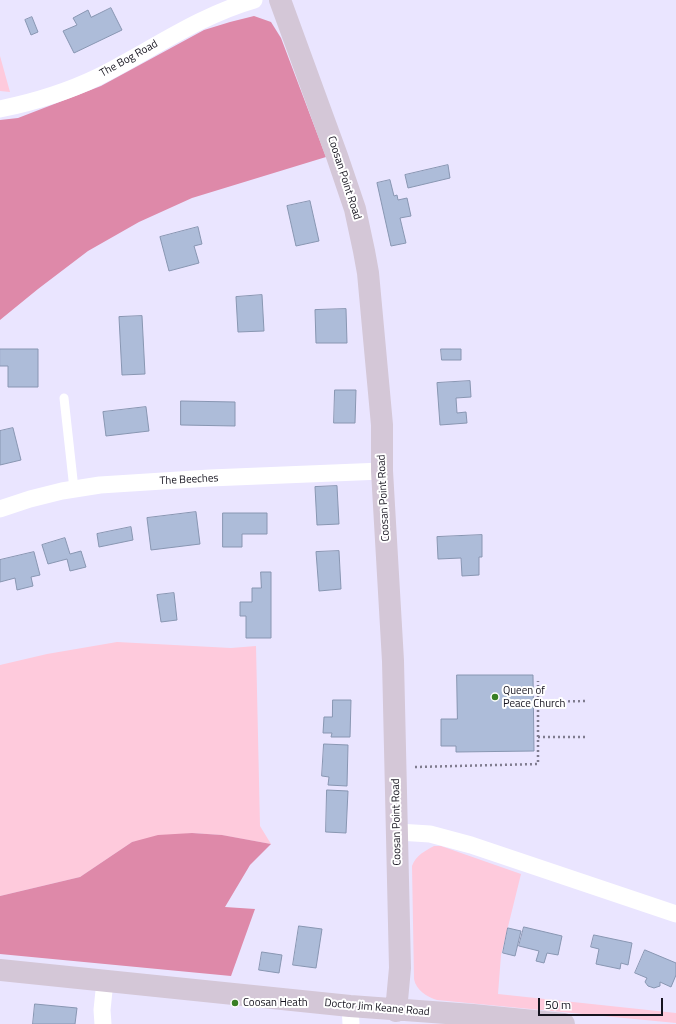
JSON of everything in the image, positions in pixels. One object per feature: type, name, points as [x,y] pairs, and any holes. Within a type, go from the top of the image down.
[{"type":"street","name":"The Bog Road","points":[[0,109],[46,98],[97,77],[178,32],[235,6],[254,0]]},
{"type":"street","name":"Coosan Point Road","points":[[280,0],[338,156],[360,226],[368,273],[382,425],[382,471],[393,654],[400,968],[396,1011]]},
{"type":"street","name":"The Beeches","points":[[0,509],[30,499],[100,485],[210,478],[382,471]]},
{"type":"street","points":[[398,832],[430,834],[472,845],[676,914]]},
{"type":"street","name":"Doctor Jim Keane Road","points":[[0,970],[105,981],[350,1015],[396,1011],[473,1015],[564,1024]]},
{"type":"street","points":[[103,1024],[102,1010],[105,981]]},
{"type":"lane","points":[[64,398],[74,489]]},
{"type":"path","points":[[396,768],[538,764],[538,681]]},
{"type":"path","points":[[538,702],[586,701]]},
{"type":"path","points":[[538,737],[587,738]]},
{"type":"shaded area","points":[[254,16],[271,22],[281,38],[326,157],[192,198],[139,222],[88,251],[0,320],[0,120],[18,118],[101,86],[204,30]]},
{"type":"shaded area","points":[[0,56],[10,92],[0,91]]},
{"type":"shaded area","points":[[117,642],[231,648],[256,646],[260,826],[271,844],[221,835],[192,833],[132,842],[80,877],[0,896],[0,665],[47,654]]},
{"type":"shaded area","points":[[192,833],[222,835],[271,844],[250,865],[225,907],[255,909],[231,976],[0,954],[0,896],[80,877],[132,842],[158,835]]},
{"type":"shaded area","points":[[434,846],[441,846],[521,874],[501,955],[498,994],[676,1013],[676,1023],[437,1000],[422,992],[415,983],[414,979],[412,866],[418,856]]},
{"type":"building","points":[[111,8],[122,30],[74,53],[63,31],[77,25],[73,18],[88,10],[91,17]]},
{"type":"building","points":[[32,17],[38,32],[31,35],[25,20]]},
{"type":"building","points":[[448,165],[450,178],[408,188],[405,175]]},
{"type":"building","points":[[390,180],[394,196],[397,195],[398,200],[407,198],[411,216],[400,218],[406,243],[391,246],[377,183]]},
{"type":"building","points":[[310,201],[319,241],[296,246],[287,206]]},
{"type":"building","points":[[198,227],[202,244],[194,246],[199,263],[169,271],[160,237]]},
{"type":"building","points":[[262,295],[264,331],[238,332],[236,297]]},
{"type":"building","points":[[346,309],[347,343],[316,343],[315,310]]},
{"type":"building","points":[[142,316],[145,374],[122,375],[119,317]]},
{"type":"building","points":[[0,349],[38,349],[38,387],[8,387],[8,366],[0,366]]},
{"type":"building","points":[[441,349],[461,349],[461,360],[442,360]]},
{"type":"building","points":[[470,381],[471,397],[456,398],[457,413],[466,412],[467,423],[440,425],[437,383]]},
{"type":"building","points":[[335,390],[356,390],[355,423],[334,423]]},
{"type":"building","points":[[181,401],[235,402],[235,426],[181,425]]},
{"type":"building","points":[[146,407],[149,431],[106,436],[103,412]]},
{"type":"building","points":[[13,428],[21,460],[0,465],[0,431]]},
{"type":"building","points":[[337,486],[339,524],[317,525],[315,487]]},
{"type":"building","points":[[196,512],[200,544],[151,550],[147,518]]},
{"type":"building","points":[[223,513],[267,513],[267,534],[242,534],[242,547],[223,547]]},
{"type":"building","points":[[131,527],[133,540],[99,547],[97,534]]},
{"type":"building","points":[[482,535],[482,557],[479,557],[479,575],[462,576],[461,558],[438,559],[437,537]]},
{"type":"building","points":[[65,538],[70,554],[81,551],[86,567],[70,571],[67,559],[48,564],[42,545]]},
{"type":"building","points":[[339,551],[341,589],[319,591],[316,552]]},
{"type":"building","points":[[34,552],[40,575],[31,577],[33,586],[17,590],[15,578],[0,582],[0,560]]},
{"type":"building","points":[[261,572],[271,572],[271,638],[246,638],[246,616],[240,616],[240,602],[252,602],[252,588],[261,588]]},
{"type":"building","points":[[174,593],[177,620],[161,622],[157,595]]},
{"type":"building","name":"Queen of Peace Church","points":[[457,675],[533,675],[534,751],[456,752],[456,746],[441,746],[441,719],[457,719]]},
{"type":"building","points":[[333,700],[351,700],[350,737],[331,737],[332,733],[323,733],[324,717],[332,717]]},
{"type":"building","points":[[324,744],[348,745],[347,786],[328,785],[329,777],[322,776]]},
{"type":"building","points":[[327,790],[348,791],[346,833],[326,832]]},
{"type":"building","points":[[299,926],[322,929],[316,968],[293,965]]},
{"type":"building","points":[[524,927],[562,936],[558,955],[547,953],[544,963],[536,961],[539,951],[519,946]]},
{"type":"building","points":[[508,928],[521,931],[515,956],[503,953]]},
{"type":"building","points":[[594,935],[632,943],[628,965],[621,963],[620,969],[596,964],[599,949],[591,947]]},
{"type":"building","points":[[645,950],[676,963],[676,975],[671,987],[660,982],[660,986],[654,988],[648,986],[645,982],[647,978],[635,973]]},
{"type":"building","points":[[262,952],[282,955],[279,973],[259,970]]},
{"type":"building","points":[[35,1004],[77,1008],[75,1024],[33,1024]]},
{"type":"place","name":"Queen of Peace Church","points":[[495,697]]},
{"type":"place","name":"Coosan Heath","points":[[235,1003]]}]
